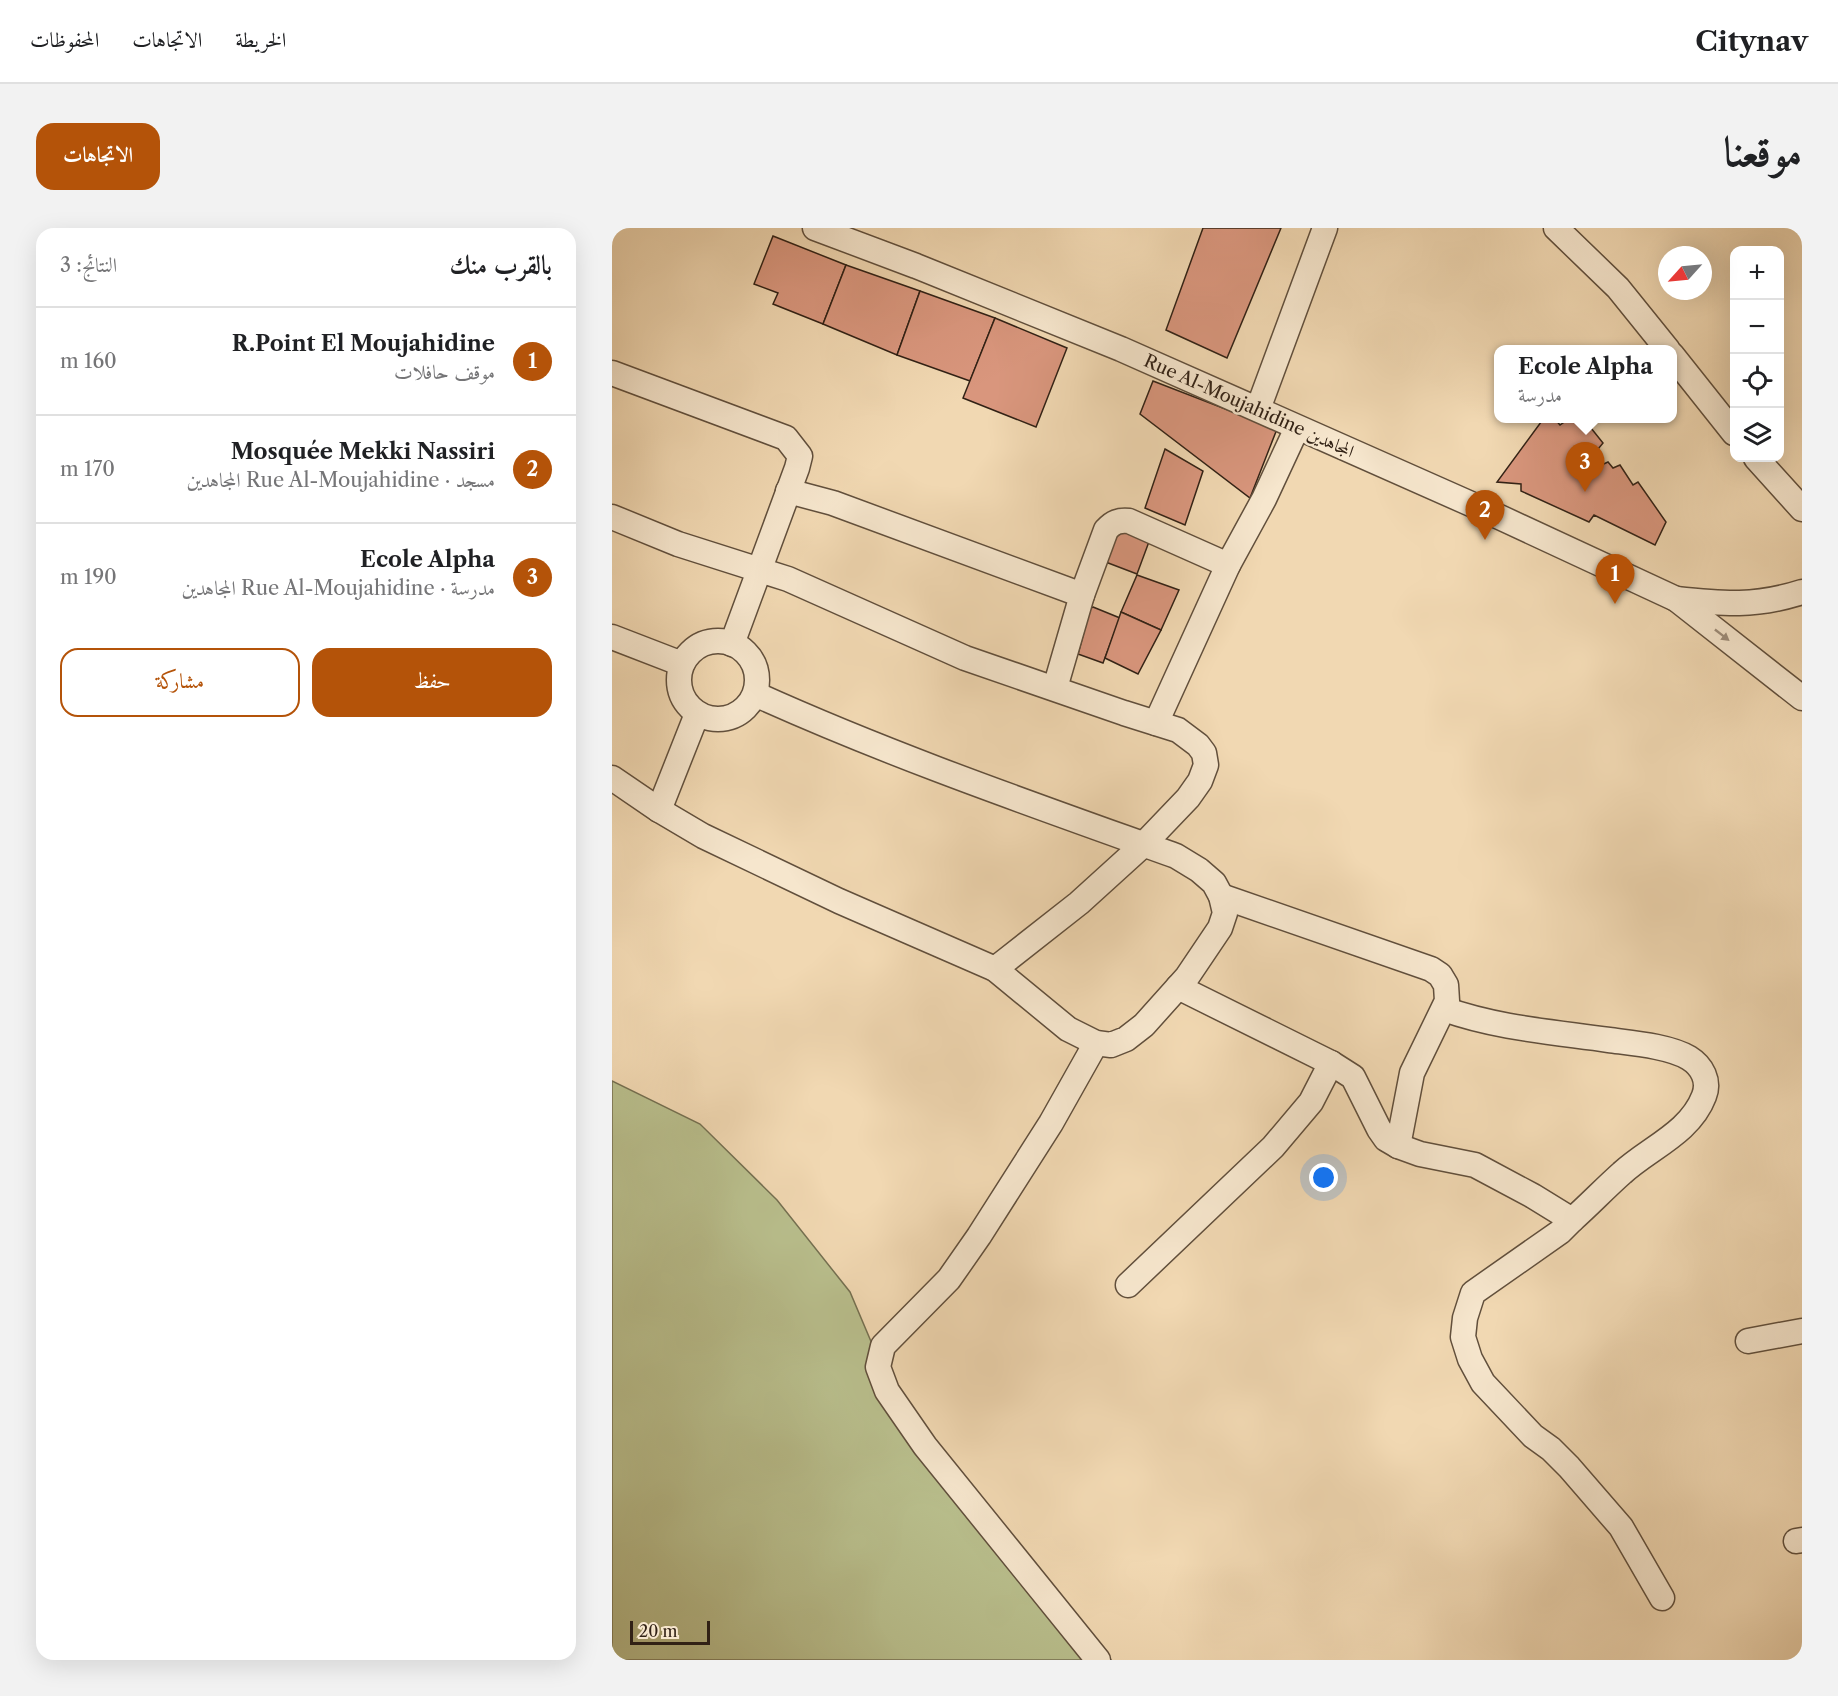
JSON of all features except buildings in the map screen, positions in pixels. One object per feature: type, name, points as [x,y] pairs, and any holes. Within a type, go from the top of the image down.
[{"type":"street","name":"Rue Al-Moujahidine المجاهدين","points":[[815,228],[916,266],[1121,349],[1480,508],[1676,599],[1802,698]]},
{"type":"street","points":[[1258,409],[1324,228]]},
{"type":"street","points":[[1556,228],[1618,288],[1664,345]]},
{"type":"street","points":[[1677,361],[1730,428]]},
{"type":"street","points":[[612,373],[786,438],[800,456],[732,644]]},
{"type":"street","points":[[1156,723],[1228,565],[1264,499],[1297,428]]},
{"type":"street","points":[[1760,462],[1802,509]]},
{"type":"street","points":[[788,491],[833,503],[1082,595]]},
{"type":"street","points":[[612,518],[678,544],[788,579],[965,658],[1178,730],[1198,745],[1206,765],[1200,781],[1188,798],[1144,844],[1079,903],[995,969]]},
{"type":"street","points":[[1055,688],[1082,595],[1106,530],[1111,524],[1121,520],[1153,531],[1228,565]]},
{"type":"street","name":"Rue Al-Moujahidine المجاهدين","points":[[1676,599],[1732,604],[1777,600],[1802,592]]},
{"type":"street","points":[[612,637],[682,664]]},
{"type":"street","points":[[717,641],[732,644],[748,655],[757,674],[755,694],[746,709],[730,718],[713,720],[697,714],[684,700],[679,682],[682,664],[691,652],[703,644],[717,641]]},
{"type":"street","points":[[612,778],[703,836],[839,901],[995,969],[1068,1029],[1096,1043],[1111,1045],[1126,1039],[1144,1025],[1178,987],[1220,928],[1225,914],[1221,896],[1214,882],[1176,856],[1004,795],[755,694]]},
{"type":"street","points":[[659,810],[697,714]]},
{"type":"street","points":[[1221,896],[1431,969],[1440,975],[1446,985],[1447,1001],[1412,1073],[1398,1146]]},
{"type":"street","points":[[1178,987],[1353,1077],[1386,1139],[1420,1154],[1475,1165],[1572,1220]]},
{"type":"street","points":[[1444,1008],[1470,1018],[1507,1027],[1665,1049],[1688,1057],[1706,1077],[1705,1095],[1682,1127],[1665,1143],[1623,1171],[1560,1232],[1473,1293],[1465,1318],[1463,1337],[1470,1359],[1483,1383],[1533,1436],[1551,1449],[1569,1467],[1621,1527],[1662,1598]]},
{"type":"street","points":[[1096,1043],[1051,1123],[979,1236],[949,1279],[883,1346],[878,1367],[887,1391],[925,1446],[1098,1660]]},
{"type":"street","points":[[1128,1285],[1273,1147],[1311,1102],[1331,1064]]},
{"type":"street","points":[[1748,1341],[1802,1331]]},
{"type":"green space","points":[[612,1081],[700,1124],[777,1200],[850,1292],[892,1391],[929,1441],[1111,1660],[612,1660]]},
{"type":"place","name":"Ecole Alpha","points":[[1585,492]]},
{"type":"place","name":"Mosquée Mekki Nassiri","points":[[1485,540]]},
{"type":"place","name":"R.Point El Moujahidine","points":[[1615,604]]}]
